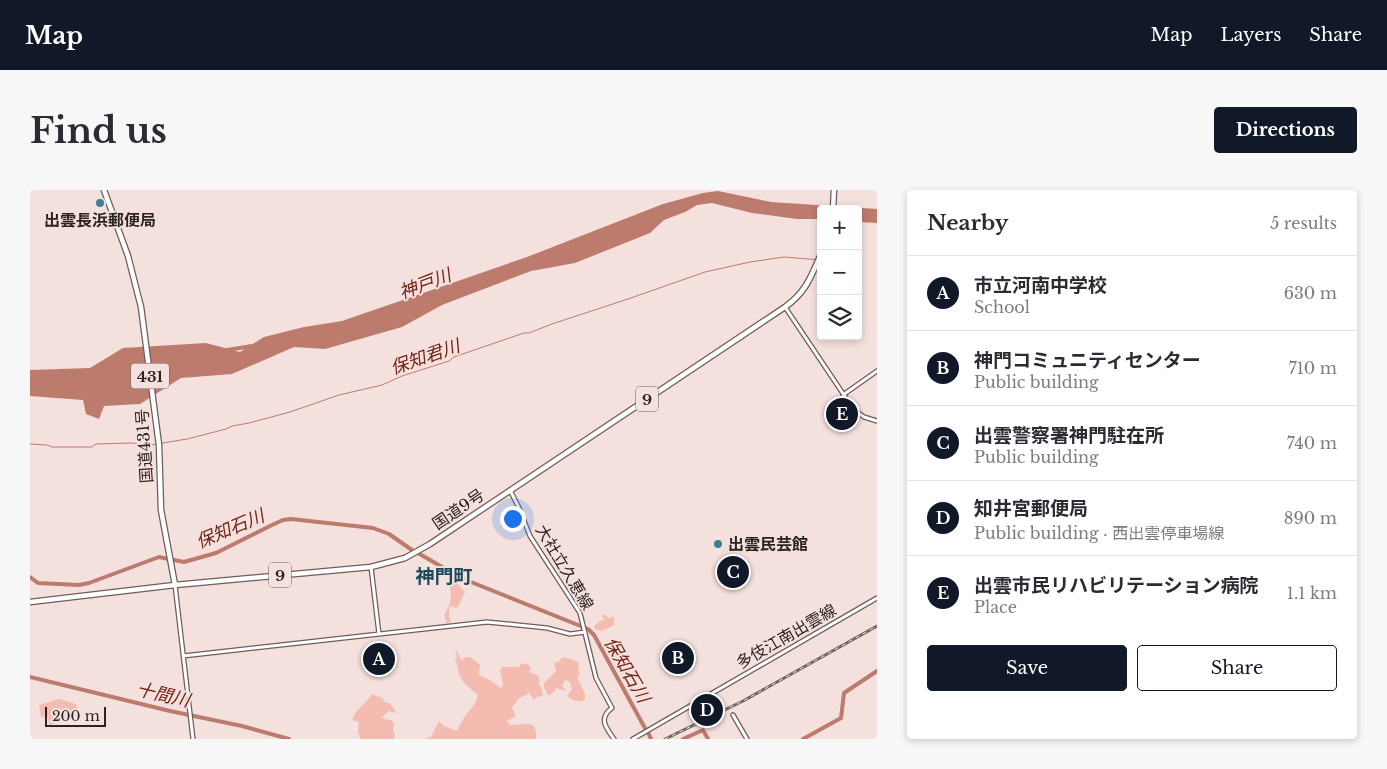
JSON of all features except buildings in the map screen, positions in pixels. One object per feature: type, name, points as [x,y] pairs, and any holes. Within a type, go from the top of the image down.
[{"type":"highway","name":"国道431号","points":[[104,190],[128,256],[141,307],[159,445],[161,510],[174,585]]},
{"type":"highway","points":[[833,205],[834,190]]},
{"type":"highway","name":"国道9号","points":[[30,602],[174,585],[371,567],[405,558],[785,308],[801,294],[817,263]]},
{"type":"main road","points":[[785,308],[843,395],[858,414],[877,421]]},
{"type":"main road","points":[[843,395],[877,372]]},
{"type":"main road","name":"大社立久恵線","points":[[510,490],[530,536],[578,608],[585,629],[596,678],[612,708],[606,714],[604,722],[614,739]]},
{"type":"main road","points":[[371,567],[379,634]]},
{"type":"main road","points":[[174,585],[193,739]]},
{"type":"main road","name":"多伎江南出雲線","points":[[633,739],[877,598]]},
{"type":"main road","points":[[183,656],[488,622],[547,628],[570,634],[585,629]]},
{"type":"main road","points":[[733,715],[747,739]]},
{"type":"shaded area","points":[[718,191],[771,202],[817,205],[817,219],[797,219],[752,213],[712,203],[697,205],[664,220],[650,233],[575,263],[531,271],[442,305],[402,327],[325,349],[294,347],[232,374],[181,378],[140,404],[104,406],[99,419],[86,414],[83,400],[30,396],[30,370],[90,368],[123,348],[206,343],[240,352],[264,337],[304,327],[342,321],[527,257],[663,204],[703,193]]},
{"type":"shaded area","points":[[862,208],[877,209],[877,223],[862,222]]},
{"type":"shaded area","points":[[457,583],[465,592],[458,607],[455,608],[453,606],[449,608],[451,622],[447,623],[444,615],[451,597],[450,588],[451,585]]},
{"type":"shaded area","points":[[605,614],[608,618],[614,617],[614,625],[602,631],[595,629],[594,626],[605,620],[602,616]]},
{"type":"shaded area","points":[[455,650],[462,661],[465,657],[470,657],[480,665],[479,675],[501,688],[503,685],[500,670],[502,667],[519,667],[521,664],[526,664],[531,668],[529,672],[539,676],[539,686],[541,686],[543,695],[533,699],[527,690],[528,694],[519,698],[512,708],[516,716],[507,721],[510,725],[529,724],[534,726],[536,739],[424,739],[431,737],[439,721],[444,726],[457,731],[477,699],[478,695],[461,678],[455,660],[457,657]]},
{"type":"shaded area","points":[[563,657],[577,661],[579,664],[580,674],[577,677],[585,694],[585,699],[581,701],[576,701],[567,695],[572,690],[570,682],[565,680],[562,686],[566,690],[564,691],[557,688],[551,695],[548,695],[544,688],[544,683],[556,671],[555,662],[558,662]]},
{"type":"shaded area","points":[[372,694],[382,698],[386,703],[390,703],[396,712],[389,711],[382,717],[394,723],[394,739],[360,739],[358,731],[359,722],[352,720],[356,712]]},
{"type":"shaded area","points":[[59,699],[76,704],[79,714],[50,725],[47,716],[41,717],[39,705]]},
{"type":"waterway","name":"保知君川","points":[[30,444],[52,447],[92,447],[96,444],[131,443],[151,445],[187,439],[290,412],[339,395],[382,385],[402,376],[449,361],[454,357],[705,272],[784,257],[817,260]]},
{"type":"waterway","name":"神戸川","points":[[227,350],[252,346]]},
{"type":"waterway","name":"保知石川","points":[[30,577],[38,583],[79,585],[159,557],[184,562],[216,553],[283,520],[291,519],[373,528],[389,534],[412,550]]},
{"type":"waterway","name":"保知石川","points":[[418,553],[461,578],[588,629],[594,635],[646,730]]},
{"type":"waterway","name":"保知石川","points":[[803,739],[841,718],[844,693],[877,671]]},
{"type":"waterway","name":"十間川","points":[[30,677],[170,711],[242,726],[289,739]]},
{"type":"waterway","name":"保知石川","points":[[683,739],[703,730],[708,739]]},
{"type":"waterway","name":"保知石川","points":[[648,732],[651,739]]},
{"type":"railway","points":[[665,739],[743,701],[877,626]]},
{"type":"place","name":"出雲長浜郵便局","points":[[100,203]]},
{"type":"place","name":"出雲市民リハビリテーション病院","points":[[842,414]]},
{"type":"place","name":"出雲民芸館","points":[[718,544]]},
{"type":"place","name":"出雲警察署神門駐在所","points":[[733,572]]},
{"type":"place","name":"神門コミュニティセンター","points":[[678,658]]},
{"type":"place","name":"市立河南中学校","points":[[379,659]]},
{"type":"place","name":"知井宮郵便局","points":[[707,710]]},
{"type":"district","name":"神門町","points":[[444,576]]}]
